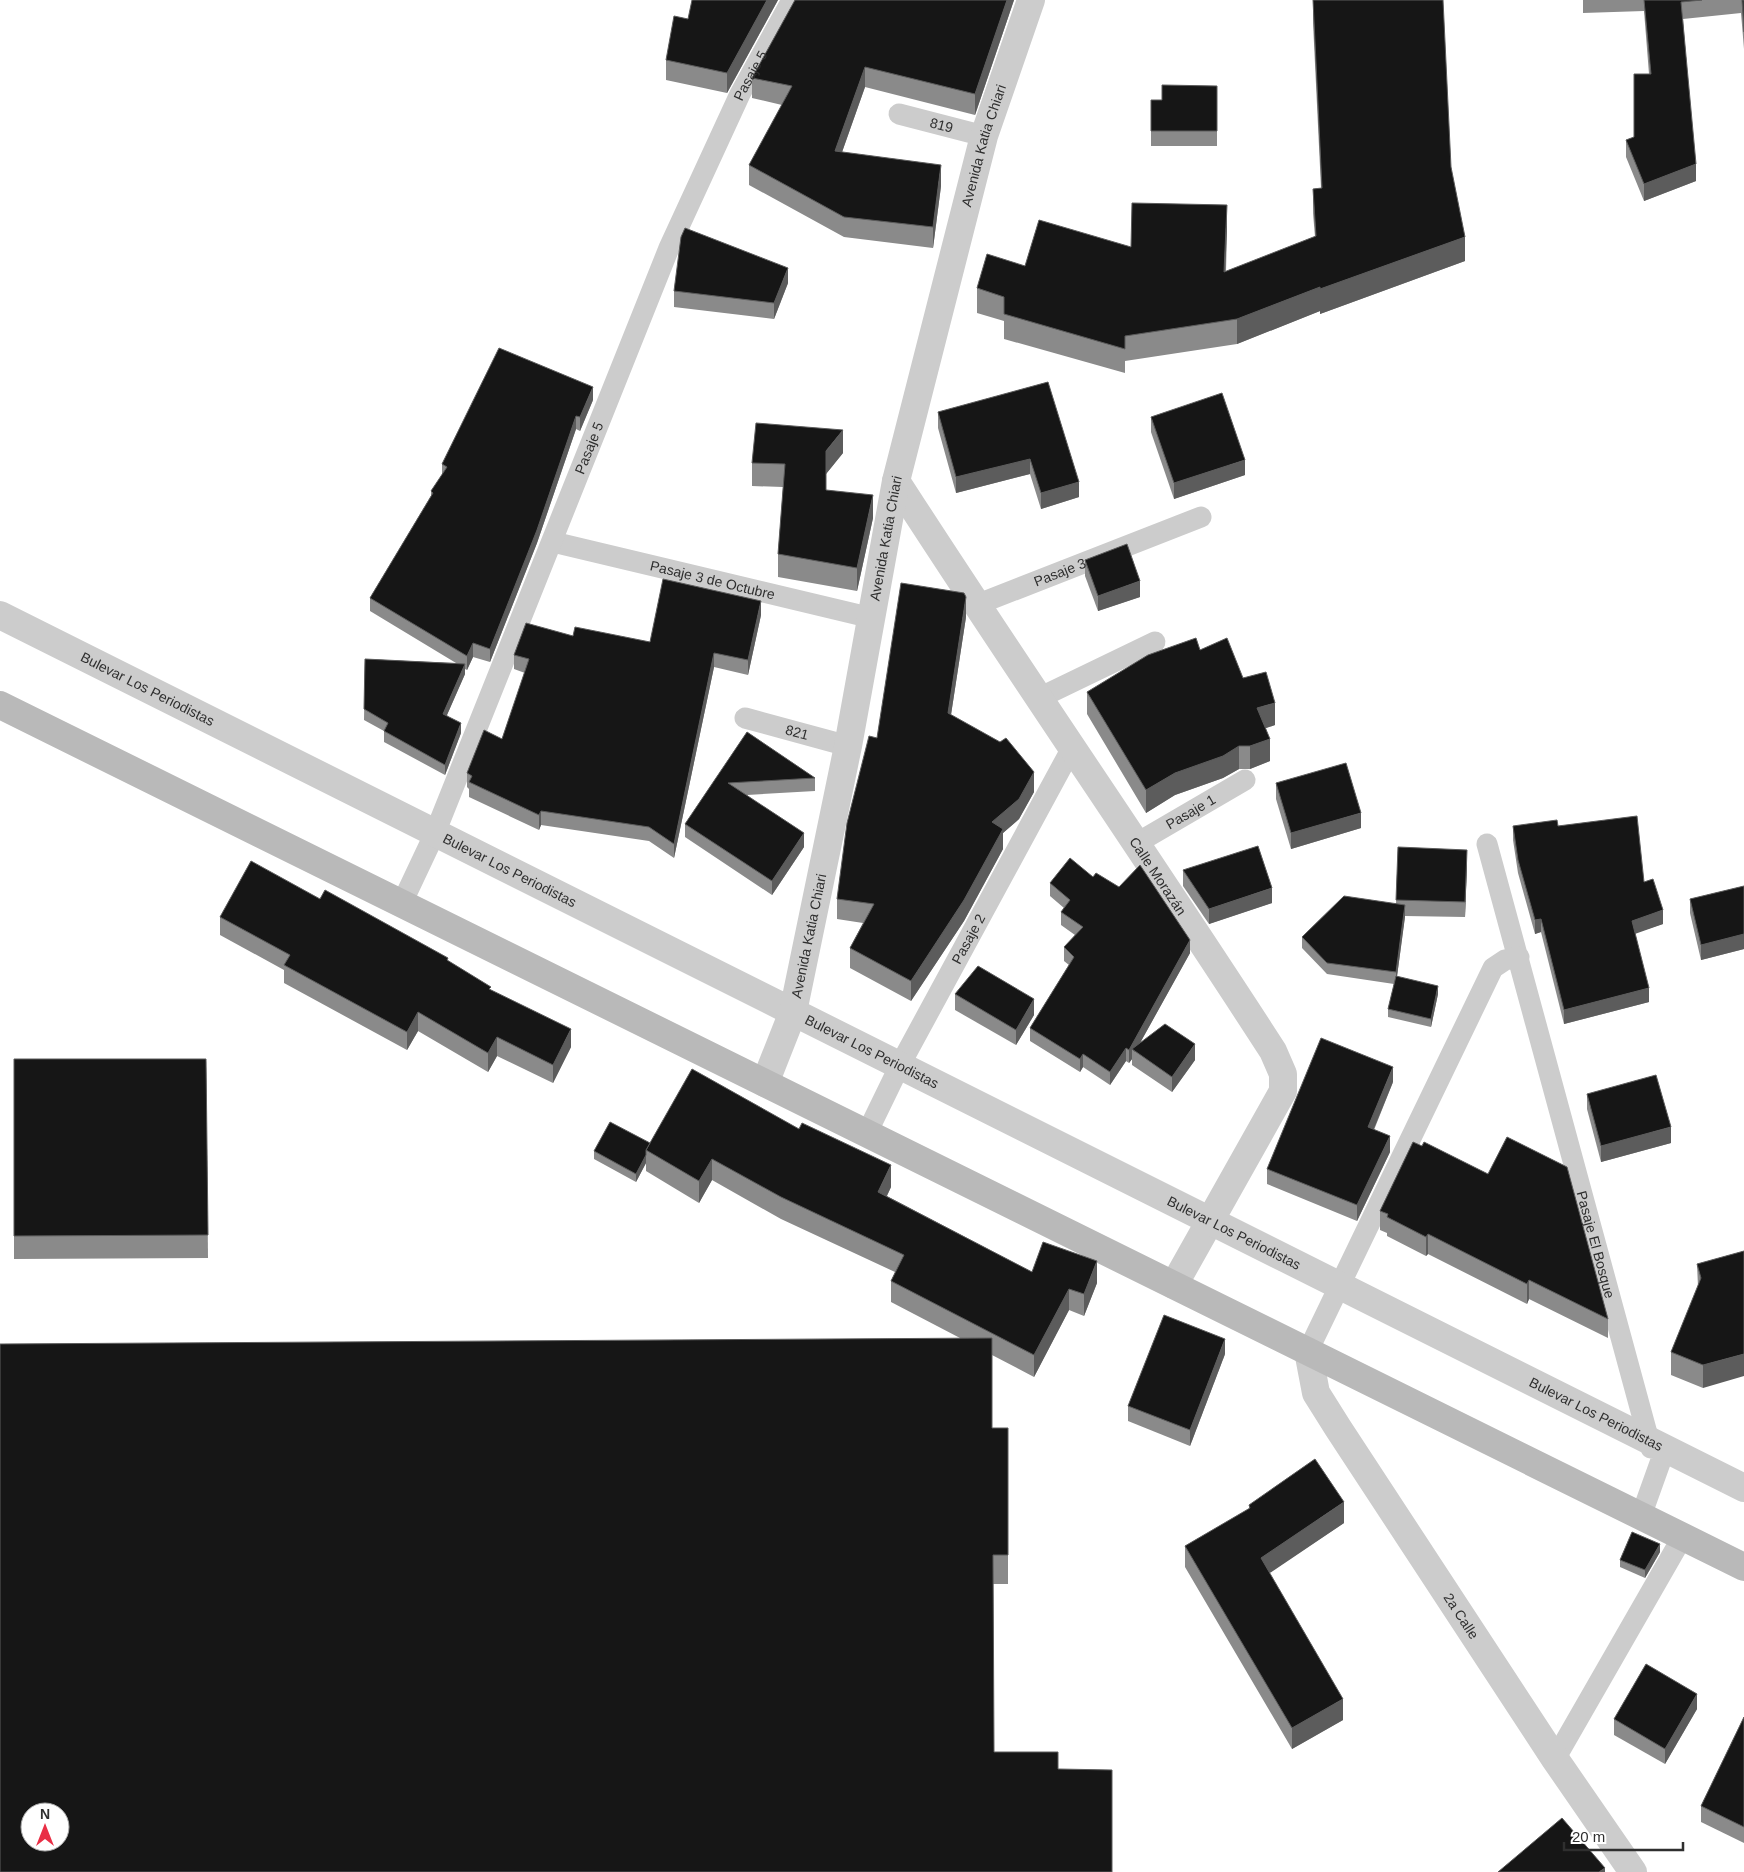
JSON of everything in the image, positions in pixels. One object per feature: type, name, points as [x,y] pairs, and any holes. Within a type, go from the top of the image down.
[{"type":"street","name":"Avenida Katia Chiari","points":[[765,1083],[793,1012],[848,746],[896,481],[984,136],[1031,0]]},
{"type":"street","name":"Calle Morazán","points":[[896,481],[976,605],[1073,746],[1273,1051],[1283,1074],[1283,1091],[1174,1284]]},
{"type":"street","name":"Bulevar Los Periodistas","points":[[0,615],[1744,1488]]},
{"type":"street","points":[[0,705],[1744,1567]]},
{"type":"street","name":"2a Calle","points":[[1308,1351],[1316,1393],[1555,1758],[1633,1872]]},
{"type":"lane","name":"Pasaje 5","points":[[402,904],[435,833],[669,248],[740,94],[792,0]]},
{"type":"lane","name":"819","points":[[899,114],[984,136]]},
{"type":"lane","name":"Pasaje 3","points":[[976,605],[1201,517]]},
{"type":"lane","name":"Pasaje 3 de Octubre","points":[[553,542],[872,618]]},
{"type":"lane","points":[[1039,698],[1155,642]]},
{"type":"lane","name":"821","points":[[745,718],[848,746]]},
{"type":"lane","name":"Pasaje 2","points":[[867,1133],[900,1065],[1073,746]]},
{"type":"lane","name":"Pasaje 1","points":[[1137,843],[1245,780]]},
{"type":"lane","name":"Pasaje El Bosque","points":[[1487,844],[1651,1448],[1665,1449]]},
{"type":"lane","points":[[1308,1351],[1493,968],[1505,960],[1519,957]]},
{"type":"lane","points":[[1641,1516],[1665,1449]]},
{"type":"lane","points":[[1555,1758],[1683,1536]]},
{"type":"building","points":[[692,0],[767,0],[727,73],[666,60],[674,16],[688,19]]},
{"type":"building","points":[[795,0],[1007,0],[975,94],[865,67],[835,151],[941,165],[933,227],[844,217],[749,165],[792,86],[752,78]]},
{"type":"building","points":[[1313,0],[1443,0],[1451,167],[1465,237],[1320,289],[1320,287],[1237,319],[1125,336],[1125,349],[1004,314],[1004,297],[977,288],[987,254],[1025,266],[1039,220],[1131,247],[1132,203],[1227,205],[1224,272],[1316,236],[1313,189],[1322,188]]},
{"type":"building","points":[[1644,0],[1702,0],[1681,2],[1696,164],[1644,184],[1626,140],[1634,137],[1634,74],[1651,74]]},
{"type":"building","points":[[1742,0],[1744,0],[1744,32]]},
{"type":"building","points":[[1162,85],[1217,86],[1217,131],[1151,131],[1151,100],[1162,100]]},
{"type":"building","points":[[685,228],[788,268],[774,303],[674,291],[681,237]]},
{"type":"building","points":[[499,348],[593,387],[580,417],[576,416],[537,530],[490,649],[473,643],[467,656],[370,598],[433,493],[431,491],[447,467],[442,464]]},
{"type":"building","points":[[1048,382],[1079,482],[1041,493],[1030,459],[956,477],[938,412]]},
{"type":"building","points":[[1222,393],[1245,460],[1174,483],[1151,417]]},
{"type":"building","points":[[756,423],[843,430],[826,451],[826,490],[873,495],[857,568],[778,554],[785,464],[752,463]]},
{"type":"building","points":[[1127,544],[1140,581],[1098,596],[1085,560]]},
{"type":"building","points":[[663,579],[761,601],[748,660],[714,653],[674,844],[649,827],[541,811],[539,815],[469,782],[472,776],[467,773],[484,730],[502,739],[529,659],[514,655],[526,623],[573,636],[575,627],[650,642]]},
{"type":"building","points":[[901,583],[964,593],[966,597],[948,713],[1000,742],[1006,738],[1034,772],[1019,799],[992,822],[1003,829],[964,900],[911,981],[850,948],[874,904],[837,899],[847,823],[869,736],[877,738]]},
{"type":"building","points":[[1196,638],[1200,650],[1227,638],[1243,678],[1266,672],[1275,703],[1257,708],[1270,739],[1250,746],[1239,746],[1223,756],[1175,773],[1146,790],[1087,692],[1148,655]]},
{"type":"building","points":[[365,659],[465,664],[443,714],[461,723],[445,765],[384,731],[388,723],[364,709]]},
{"type":"building","points":[[747,732],[815,778],[728,783],[804,833],[772,881],[685,824]]},
{"type":"building","points":[[1346,763],[1361,813],[1291,833],[1276,783]]},
{"type":"building","points":[[1637,816],[1644,882],[1653,879],[1663,910],[1632,921],[1649,988],[1564,1010],[1541,919],[1535,920],[1518,860],[1513,826],[1557,820],[1558,826]]},
{"type":"building","points":[[1258,846],[1272,888],[1209,909],[1183,870]]},
{"type":"building","points":[[1398,847],[1467,850],[1465,902],[1396,900]]},
{"type":"building","points":[[1070,858],[1093,877],[1096,873],[1119,887],[1140,865],[1190,940],[1129,1050],[1126,1048],[1110,1072],[1083,1054],[1080,1059],[1030,1028],[1074,957],[1064,947],[1083,927],[1061,912],[1070,900],[1050,883]]},
{"type":"building","points":[[251,861],[320,899],[325,890],[448,958],[447,960],[491,987],[489,989],[571,1029],[553,1065],[497,1037],[488,1053],[418,1012],[407,1032],[284,965],[290,955],[220,917]]},
{"type":"building","points":[[1744,886],[1744,934],[1701,945],[1690,899]]},
{"type":"building","points":[[1344,896],[1405,905],[1396,972],[1327,963],[1302,937]]},
{"type":"building","points":[[978,966],[1034,999],[1016,1030],[955,994]]},
{"type":"building","points":[[1396,976],[1438,986],[1431,1019],[1388,1009]]},
{"type":"building","points":[[1165,1024],[1195,1044],[1172,1077],[1132,1049]]},
{"type":"building","points":[[1321,1038],[1393,1067],[1368,1127],[1390,1136],[1357,1205],[1267,1169]]},
{"type":"building","points":[[14,1059],[206,1059],[208,1235],[14,1236]]},
{"type":"building","points":[[692,1069],[799,1129],[802,1123],[891,1165],[878,1192],[1032,1272],[1043,1242],[1097,1261],[1084,1294],[1069,1289],[1034,1355],[891,1281],[904,1255],[781,1197],[712,1159],[699,1181],[646,1150]]},
{"type":"building","points":[[1656,1075],[1671,1127],[1601,1146],[1587,1094]]},
{"type":"building","points":[[610,1122],[650,1143],[636,1174],[594,1151]]},
{"type":"building","points":[[1507,1137],[1567,1167],[1608,1319],[1529,1280],[1527,1284],[1428,1234],[1426,1237],[1387,1217],[1388,1214],[1380,1211],[1413,1142],[1422,1146],[1424,1142],[1488,1174]]},
{"type":"building","points":[[1744,1251],[1744,1354],[1703,1365],[1671,1352],[1701,1278],[1697,1264]]},
{"type":"building","points":[[1164,1315],[1225,1339],[1190,1430],[1128,1406]]},
{"type":"building","points":[[992,1338],[992,1428],[1008,1428],[1008,1555],[993,1555],[994,1752],[1058,1752],[1058,1769],[1112,1770],[1112,1872],[0,1872],[0,1344]]},
{"type":"building","points":[[1315,1459],[1344,1502],[1261,1558],[1343,1699],[1292,1728],[1185,1546],[1250,1508],[1249,1505]]},
{"type":"building","points":[[1632,1532],[1660,1544],[1645,1570],[1620,1560]]},
{"type":"building","points":[[1646,1664],[1697,1694],[1665,1749],[1614,1719]]},
{"type":"building","points":[[1744,1717],[1744,1827],[1701,1806]]},
{"type":"building","points":[[1562,1818],[1605,1868],[1599,1872],[1498,1872]]}]
